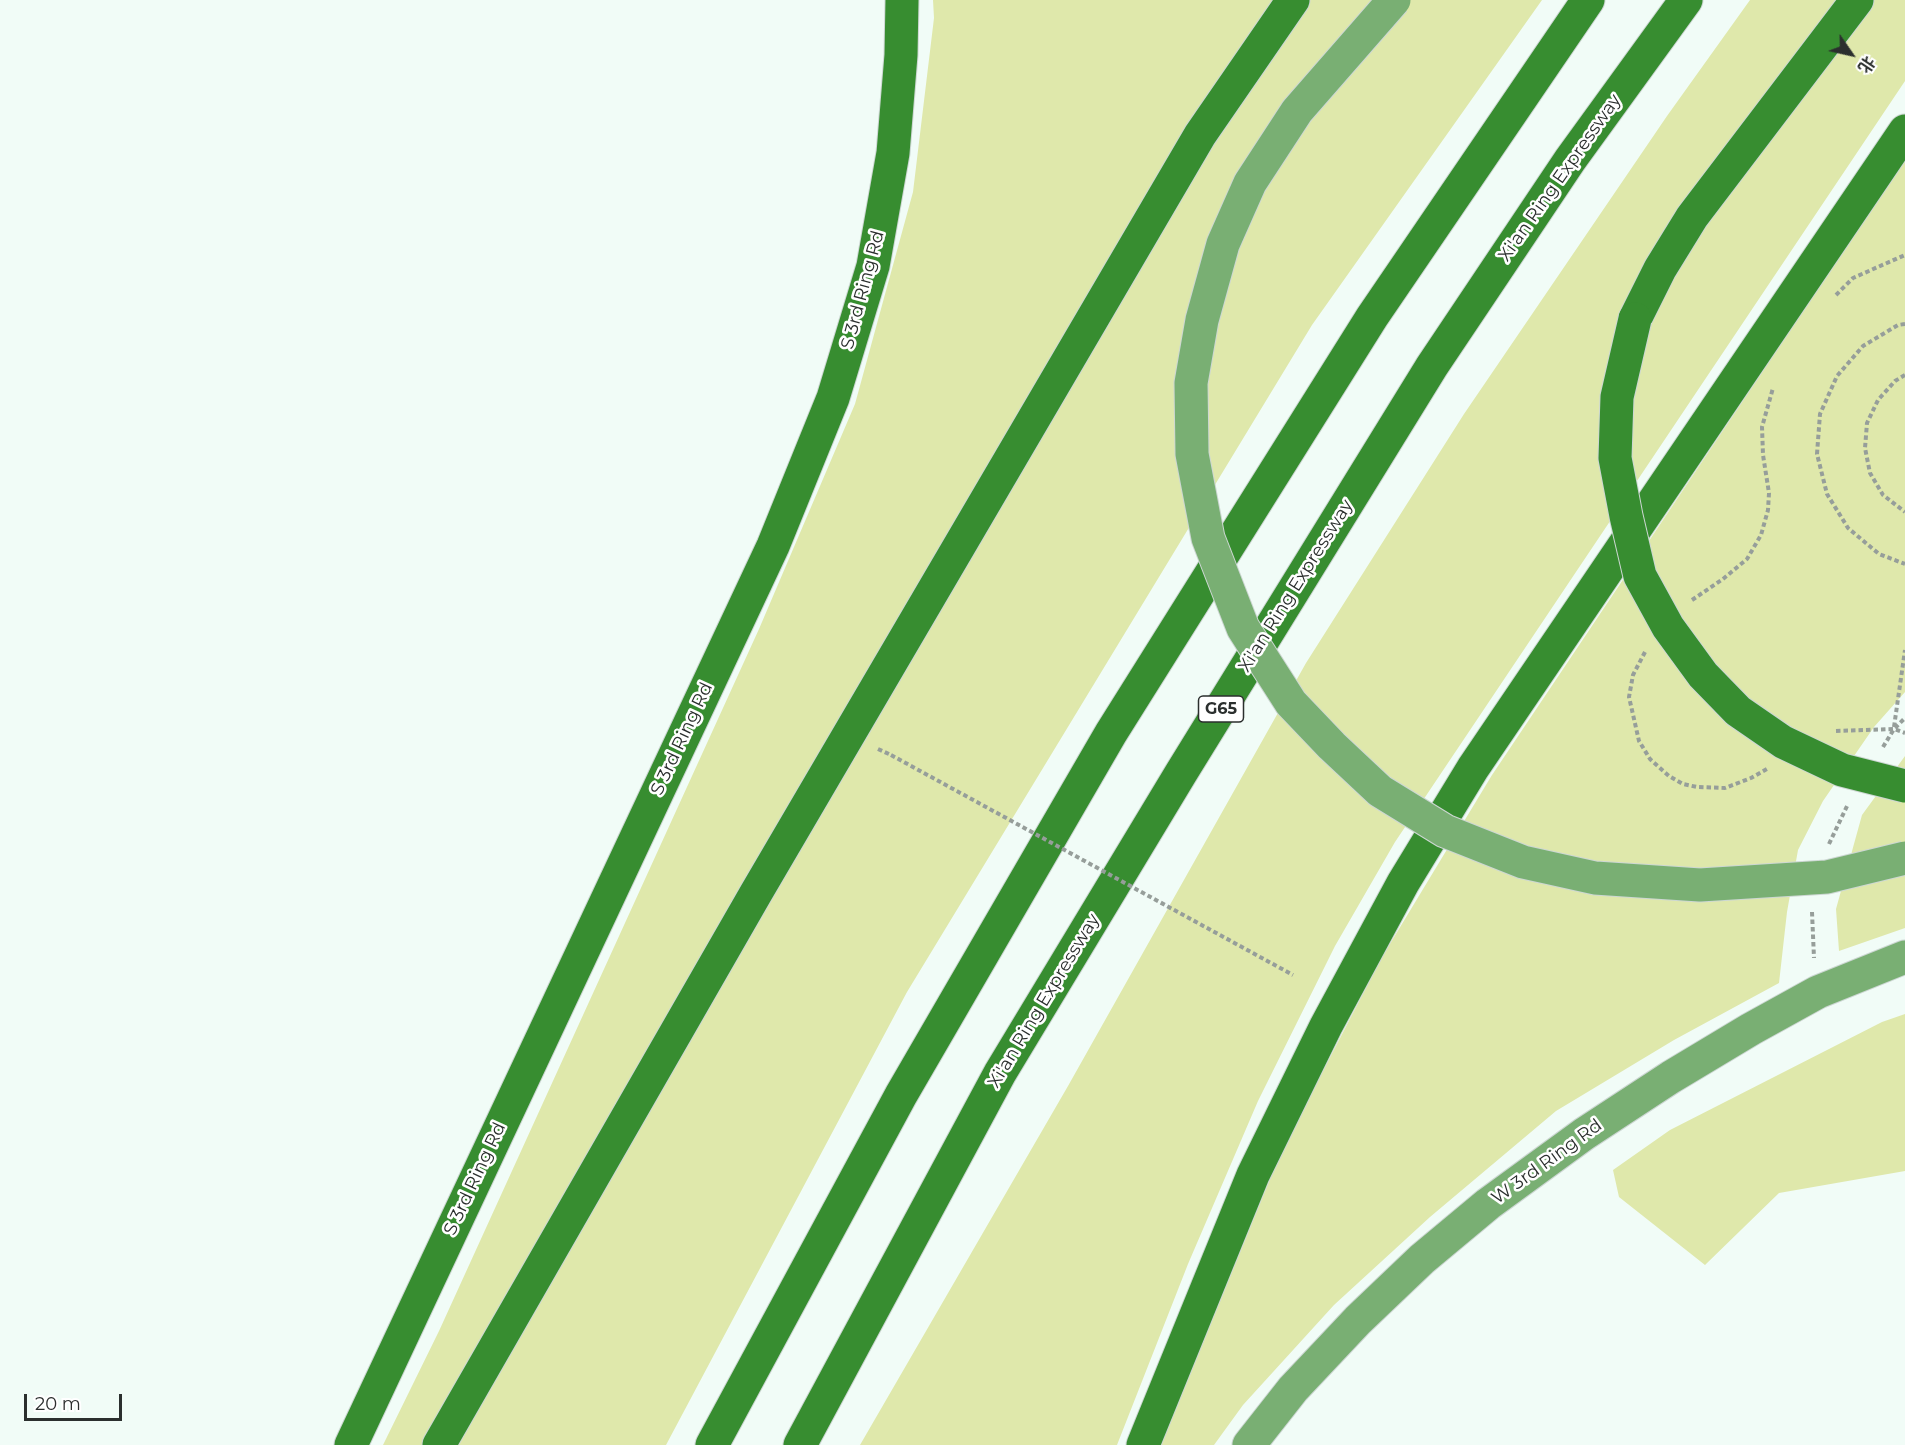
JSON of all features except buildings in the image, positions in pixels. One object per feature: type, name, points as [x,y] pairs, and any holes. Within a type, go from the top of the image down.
[{"type":"highway","name":"S 3rd Ring Rd","points":[[351,1445],[773,546],[833,398],[873,267],[891,164],[901,55],[902,0]]},
{"type":"highway","points":[[439,1445],[762,883],[1200,135],[1293,0]]},
{"type":"highway","points":[[712,1445],[901,1095],[1111,733],[1371,317],[1588,0]]},
{"type":"highway","name":"Xi'an Ring Expressway","points":[[800,1445],[1000,1072],[1181,774],[1432,366],[1570,160],[1686,0]]},
{"type":"highway","points":[[1857,0],[1692,217],[1660,269],[1635,319],[1617,397],[1615,458],[1640,576],[1668,627],[1703,675],[1738,711],[1783,742],[1842,770],[1905,786]]},
{"type":"highway","points":[[1143,1445],[1253,1175],[1326,1026],[1403,883],[1473,768],[1905,131]]},
{"type":"main road","points":[[1394,0],[1297,111],[1250,183],[1223,244],[1202,320],[1191,383],[1192,454],[1208,538],[1242,628],[1291,703],[1380,791],[1445,831],[1523,862],[1595,878],[1700,885],[1827,877],[1905,858]]},
{"type":"main road","name":"W 3rd Ring Rd","points":[[1249,1445],[1293,1389],[1358,1320],[1422,1259],[1488,1204],[1584,1134],[1671,1077],[1751,1029],[1818,992],[1905,957]]},
{"type":"path","points":[[1835,296],[1853,278],[1905,255]]},
{"type":"path","points":[[1905,324],[1898,325],[1863,346],[1837,376],[1820,414],[1817,454],[1827,494],[1848,528],[1879,554],[1905,564]]},
{"type":"path","points":[[1905,375],[1895,381],[1878,400],[1867,423],[1865,448],[1870,473],[1883,495],[1905,512]]},
{"type":"path","points":[[1689,603],[1748,559],[1761,535],[1768,510],[1769,493],[1763,455],[1762,427],[1772,389],[1777,382]]},
{"type":"path","points":[[1648,647],[1633,675],[1629,697],[1639,741],[1650,759],[1669,776],[1683,784],[1697,787],[1725,788],[1751,778],[1770,767]]},
{"type":"path","points":[[1894,729],[1905,650]]},
{"type":"path","points":[[1830,734],[1840,730],[1894,729],[1905,733]]},
{"type":"path","points":[[891,755],[1293,975]]},
{"type":"green space","points":[[933,0],[1542,0],[1312,325],[907,992],[666,1445],[383,1445],[439,1331],[759,629],[855,404],[913,192],[934,18]]},
{"type":"green space","points":[[1750,0],[1905,0],[1905,81],[1395,842],[1335,946],[1258,1101],[1188,1264],[1117,1445],[860,1445],[1068,1086],[1306,663],[1464,414],[1667,116]]},
{"type":"green space","points":[[1905,159],[1905,692],[1874,727],[1823,801],[1798,850],[1787,912],[1779,983],[1674,1040],[1556,1111],[1430,1217],[1334,1305],[1243,1405],[1214,1445],[1161,1445],[1281,1152],[1382,957],[1492,775]]},
{"type":"green space","points":[[1905,756],[1905,928],[1839,951],[1836,909],[1862,815]]},
{"type":"green space","points":[[1905,1014],[1905,1171],[1779,1193],[1705,1265],[1619,1197],[1613,1170],[1670,1130],[1882,1022]]}]
